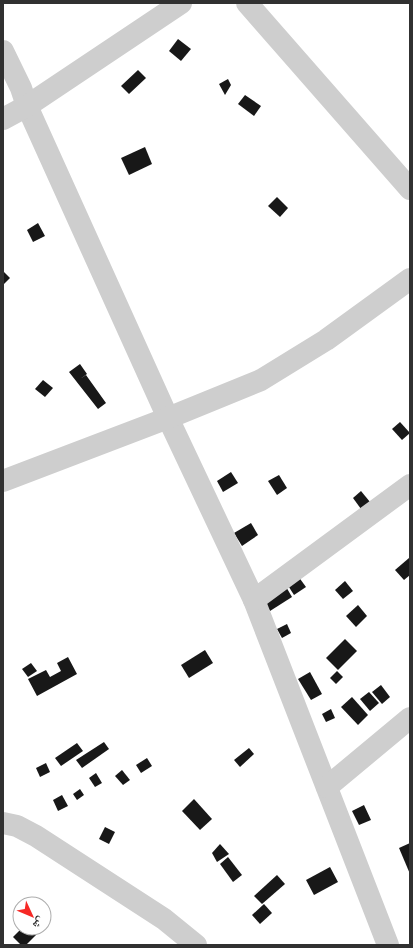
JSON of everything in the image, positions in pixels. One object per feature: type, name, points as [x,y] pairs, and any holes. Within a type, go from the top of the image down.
[{"type":"street","points":[[3,119],[28,106],[181,3]]},
{"type":"street","points":[[247,3],[410,188]]},
{"type":"street","points":[[3,51],[21,88],[168,418],[254,600],[388,945]]},
{"type":"street","points":[[3,481],[168,418],[261,380],[326,340],[410,279]]},
{"type":"street","points":[[254,600],[410,484]]},
{"type":"street","points":[[327,787],[410,718]]},
{"type":"street","points":[[3,823],[16,826],[36,836],[164,919],[196,945]]},
{"type":"building","points":[[178,39],[191,49],[181,61],[169,51]]},
{"type":"building","points":[[138,70],[146,78],[129,94],[121,86]]},
{"type":"building","points":[[228,79],[231,85],[225,95],[219,84]]},
{"type":"building","points":[[245,95],[261,106],[254,116],[238,104]]},
{"type":"building","points":[[145,147],[152,164],[129,175],[121,158]]},
{"type":"building","points":[[277,197],[288,208],[280,217],[268,206]]},
{"type":"building","points":[[38,223],[45,236],[33,242],[27,230]]},
{"type":"building","points":[[3,271],[10,278],[3,285]]},
{"type":"building","points":[[80,364],[87,374],[80,379],[86,375],[106,403],[98,409],[69,372]]},
{"type":"building","points":[[43,380],[53,388],[45,397],[35,389]]},
{"type":"building","points":[[400,422],[410,433],[402,440],[392,429]]},
{"type":"building","points":[[231,472],[238,483],[223,492],[217,481]]},
{"type":"building","points":[[279,475],[287,488],[277,495],[268,481]]},
{"type":"building","points":[[361,491],[370,502],[361,509],[353,498]]},
{"type":"building","points":[[251,523],[258,535],[242,546],[234,533]]},
{"type":"building","points":[[409,558],[410,575],[404,580],[395,570]]},
{"type":"building","points":[[298,576],[306,587],[294,595],[287,584]]},
{"type":"building","points":[[345,581],[353,591],[343,599],[335,590]]},
{"type":"building","points":[[285,585],[292,597],[270,611],[262,599]]},
{"type":"building","points":[[358,605],[367,616],[356,627],[346,616]]},
{"type":"building","points":[[287,624],[291,633],[282,638],[277,629]]},
{"type":"building","points":[[345,639],[357,651],[338,670],[326,658]]},
{"type":"building","points":[[205,650],[213,663],[189,678],[181,665]]},
{"type":"building","points":[[68,657],[77,674],[37,696],[28,679],[46,670],[50,677],[61,671],[57,663]]},
{"type":"building","points":[[31,663],[37,671],[28,677],[22,669]]},
{"type":"building","points":[[337,671],[343,677],[336,684],[330,678]]},
{"type":"building","points":[[310,672],[322,694],[311,700],[298,679]]},
{"type":"building","points":[[381,685],[390,697],[382,704],[372,692]]},
{"type":"building","points":[[369,692],[379,703],[370,711],[360,699]]},
{"type":"building","points":[[352,697],[368,715],[358,725],[341,707]]},
{"type":"building","points":[[331,709],[335,718],[326,722],[322,714]]},
{"type":"building","points":[[104,742],[109,749],[82,768],[76,760]]},
{"type":"building","points":[[77,743],[83,751],[61,766],[55,758]]},
{"type":"building","points":[[249,748],[254,754],[240,767],[234,760]]},
{"type":"building","points":[[147,758],[152,766],[141,773],[136,765]]},
{"type":"building","points":[[46,763],[50,772],[40,777],[36,768]]},
{"type":"building","points":[[122,770],[130,780],[123,785],[115,776]]},
{"type":"building","points":[[96,773],[102,783],[95,787],[89,778]]},
{"type":"building","points":[[80,789],[84,795],[77,800],[73,794]]},
{"type":"building","points":[[62,795],[68,806],[58,811],[53,800]]},
{"type":"building","points":[[194,799],[212,819],[200,830],[182,811]]},
{"type":"building","points":[[364,805],[371,820],[359,825],[352,811]]},
{"type":"building","points":[[105,827],[115,832],[109,844],[99,839]]},
{"type":"building","points":[[410,843],[410,874],[399,848]]},
{"type":"building","points":[[220,844],[229,854],[217,862],[212,853]]},
{"type":"building","points":[[228,857],[242,875],[233,882],[220,864]]},
{"type":"building","points":[[330,867],[338,882],[314,895],[306,880]]},
{"type":"building","points":[[277,875],[285,884],[262,904],[254,896]]},
{"type":"building","points":[[264,904],[272,913],[260,924],[252,915]]},
{"type":"building","points":[[35,936],[26,945],[21,945],[13,937]]}]
